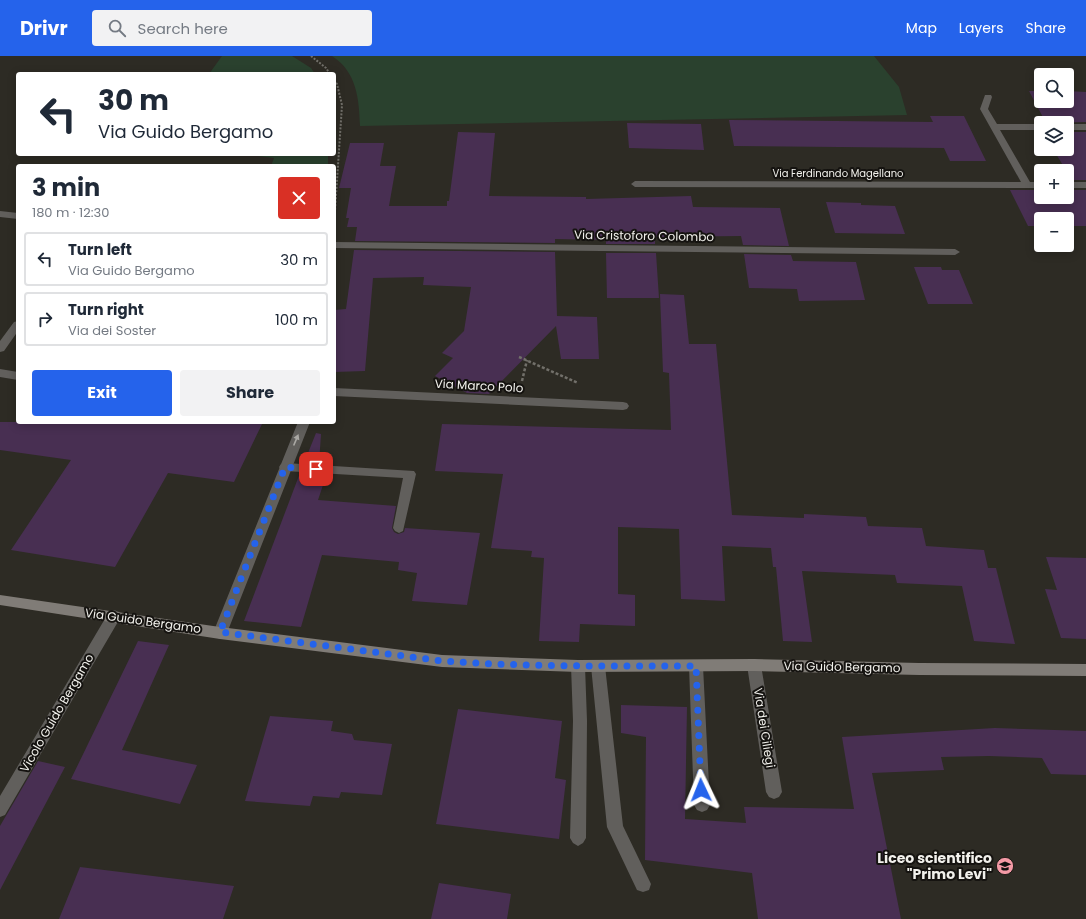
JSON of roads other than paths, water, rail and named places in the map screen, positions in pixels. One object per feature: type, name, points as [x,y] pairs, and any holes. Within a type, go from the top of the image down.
[{"type":"main road","name":"Via Guido Bergamo","points":[[0,600],[220,632],[442,661],[578,666],[754,665],[911,669],[1086,670]]},
{"type":"street","points":[[988,98],[984,108],[1027,185]]},
{"type":"street","points":[[995,127],[1034,127]]},
{"type":"street","points":[[1074,127],[1086,127]]},
{"type":"street","name":"Via Ferdinando Magellano","points":[[635,184],[1034,185]]},
{"type":"street","points":[[1074,185],[1086,185]]},
{"type":"street","points":[[0,214],[16,216]]},
{"type":"street","name":"Via Cristoforo Colombo","points":[[336,245],[954,252]]},
{"type":"street","points":[[0,348],[16,327]]},
{"type":"street","points":[[0,374],[16,376]]},
{"type":"street","name":"Via Marco Polo","points":[[336,392],[623,406]]},
{"type":"street","points":[[220,632],[303,424]]},
{"type":"street","points":[[285,467],[410,474],[400,528]]},
{"type":"street","name":"Vicolo Guido Bergamo","points":[[0,810],[114,616]]},
{"type":"street","name":"Via dei Ciliegi","points":[[754,665],[774,792]]},
{"type":"street","points":[[578,666],[580,721],[578,838]]},
{"type":"street","points":[[598,666],[615,828],[643,884]]},
{"type":"street","points":[[696,666],[702,805]]},
{"type":"place","name":"Liceo scientifico \"Primo Levi\"","points":[[1005,866]]}]
